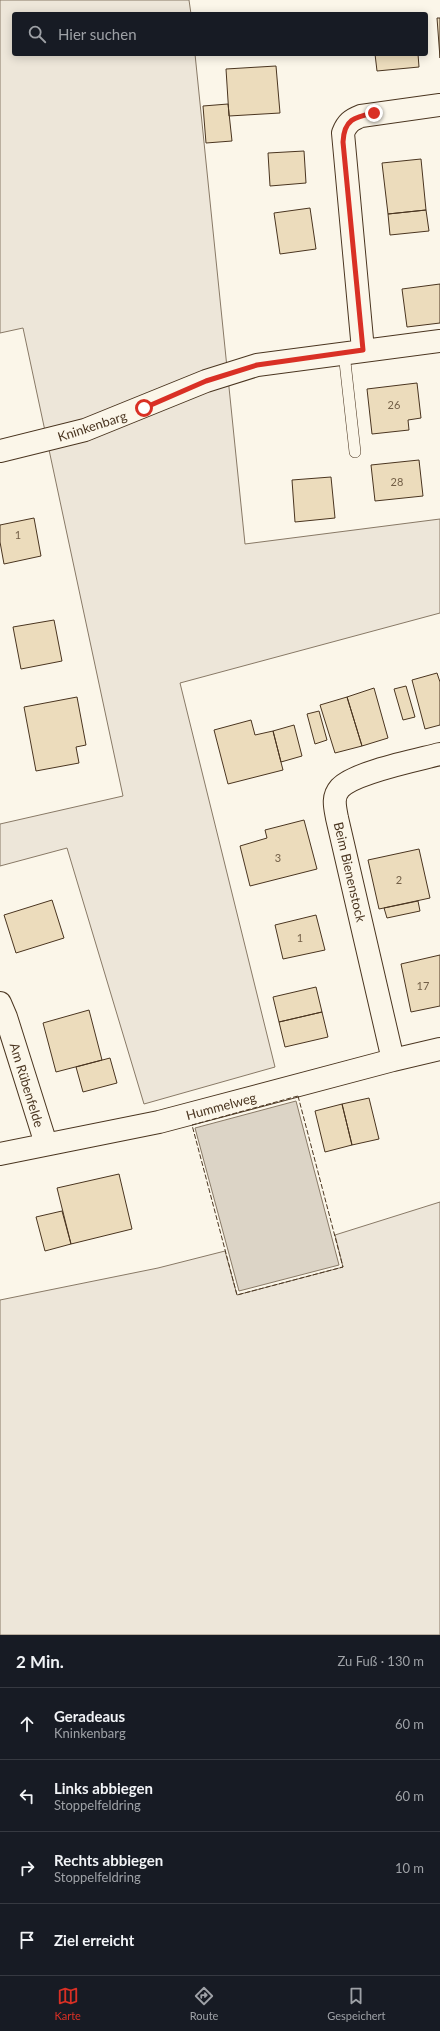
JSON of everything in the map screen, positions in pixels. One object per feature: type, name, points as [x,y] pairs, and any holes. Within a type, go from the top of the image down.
[{"type":"street","points":[[353,351],[343,133],[346,125],[353,119],[361,116],[440,105]]},
{"type":"street","name":"Kninkenbarg","points":[[0,451],[85,430],[206,381],[257,365],[440,340]]},
{"type":"street","name":"Beim Bienenstock","points":[[393,1060],[334,798],[340,788],[350,781],[365,775],[440,754]]},
{"type":"street","name":"Am Rübenfelde","points":[[0,1003],[6,1017],[46,1144]]},
{"type":"street","name":"Hummelweg","points":[[0,1154],[159,1122],[440,1049]]},
{"type":"lane","points":[[353,351],[355,452]]},
{"type":"shaded area","points":[[0,0],[189,0],[191,12],[12,12],[12,56],[195,56],[245,544],[440,519],[440,613],[180,683],[275,1067],[144,1104],[67,848],[0,866],[0,824],[123,796],[23,328],[0,333]]},
{"type":"shaded area","points":[[296,1101],[339,1265],[239,1291],[195,1128]]},
{"type":"shaded area","points":[[440,1202],[440,1635],[0,1635],[0,1300],[158,1268],[225,1251],[237,1295],[343,1267],[335,1235]]},
{"type":"building","points":[[437,18],[440,18],[440,58]]},
{"type":"building","points":[[375,56],[418,56],[419,67],[377,71]]},
{"type":"building","points":[[276,66],[280,113],[229,116],[226,69]]},
{"type":"building","points":[[228,104],[232,141],[206,143],[203,106]]},
{"type":"building","points":[[304,151],[306,183],[270,186],[268,153]]},
{"type":"building","points":[[421,159],[426,210],[388,214],[382,163]]},
{"type":"building","points":[[310,208],[316,249],[280,254],[274,213]]},
{"type":"building","points":[[426,210],[429,231],[390,235],[388,214]]},
{"type":"building","points":[[440,284],[440,323],[407,327],[402,289]]},
{"type":"building","points":[[417,383],[421,418],[408,420],[409,430],[372,434],[367,389]]},
{"type":"building","points":[[419,460],[423,496],[375,501],[371,465]]},
{"type":"building","points":[[331,477],[335,518],[295,522],[292,480]]},
{"type":"building","points":[[34,518],[41,556],[4,564],[0,542],[0,525]]},
{"type":"building","points":[[54,620],[62,661],[21,669],[13,627]]},
{"type":"building","points":[[437,673],[440,682],[440,725],[425,729],[412,680]]},
{"type":"building","points":[[406,686],[415,717],[403,720],[394,689]]},
{"type":"building","points":[[374,688],[388,738],[362,746],[347,697]]},
{"type":"building","points":[[77,697],[86,745],[76,747],[79,763],[36,771],[24,707]]},
{"type":"building","points":[[347,697],[362,746],[335,753],[320,705]]},
{"type":"building","points":[[319,711],[327,740],[315,744],[307,714]]},
{"type":"building","points":[[251,720],[255,735],[273,731],[283,770],[228,784],[214,730]]},
{"type":"building","points":[[294,725],[302,756],[281,762],[273,731]]},
{"type":"building","points":[[304,820],[317,869],[250,886],[240,846],[267,838],[265,830]]},
{"type":"building","points":[[419,849],[430,898],[379,909],[368,860]]},
{"type":"building","points":[[52,900],[64,938],[16,953],[4,915]]},
{"type":"building","points":[[418,901],[420,911],[387,918],[384,908]]},
{"type":"building","points":[[316,915],[325,950],[283,959],[275,925]]},
{"type":"building","points":[[440,955],[440,1006],[411,1012],[401,964]]},
{"type":"building","points":[[316,987],[322,1012],[279,1022],[273,997]]},
{"type":"building","points":[[89,1010],[102,1060],[56,1072],[43,1023]]},
{"type":"building","points":[[322,1012],[328,1037],[285,1047],[279,1022]]},
{"type":"building","points":[[110,1058],[117,1083],[83,1092],[76,1067]]},
{"type":"building","points":[[369,1098],[379,1139],[352,1145],[342,1104]]},
{"type":"building","points":[[342,1104],[352,1145],[325,1152],[315,1111]]},
{"type":"building","points":[[119,1174],[132,1229],[71,1244],[57,1188]]},
{"type":"building","points":[[62,1211],[71,1244],[45,1251],[36,1217]]},
{"type":"fence","points":[[298,1096],[343,1267],[237,1295],[192,1125],[298,1096]]},
{"type":"route","points":[[144,408],[206,381],[257,365],[363,350],[343,133],[346,125],[353,119],[374,113]]}]
